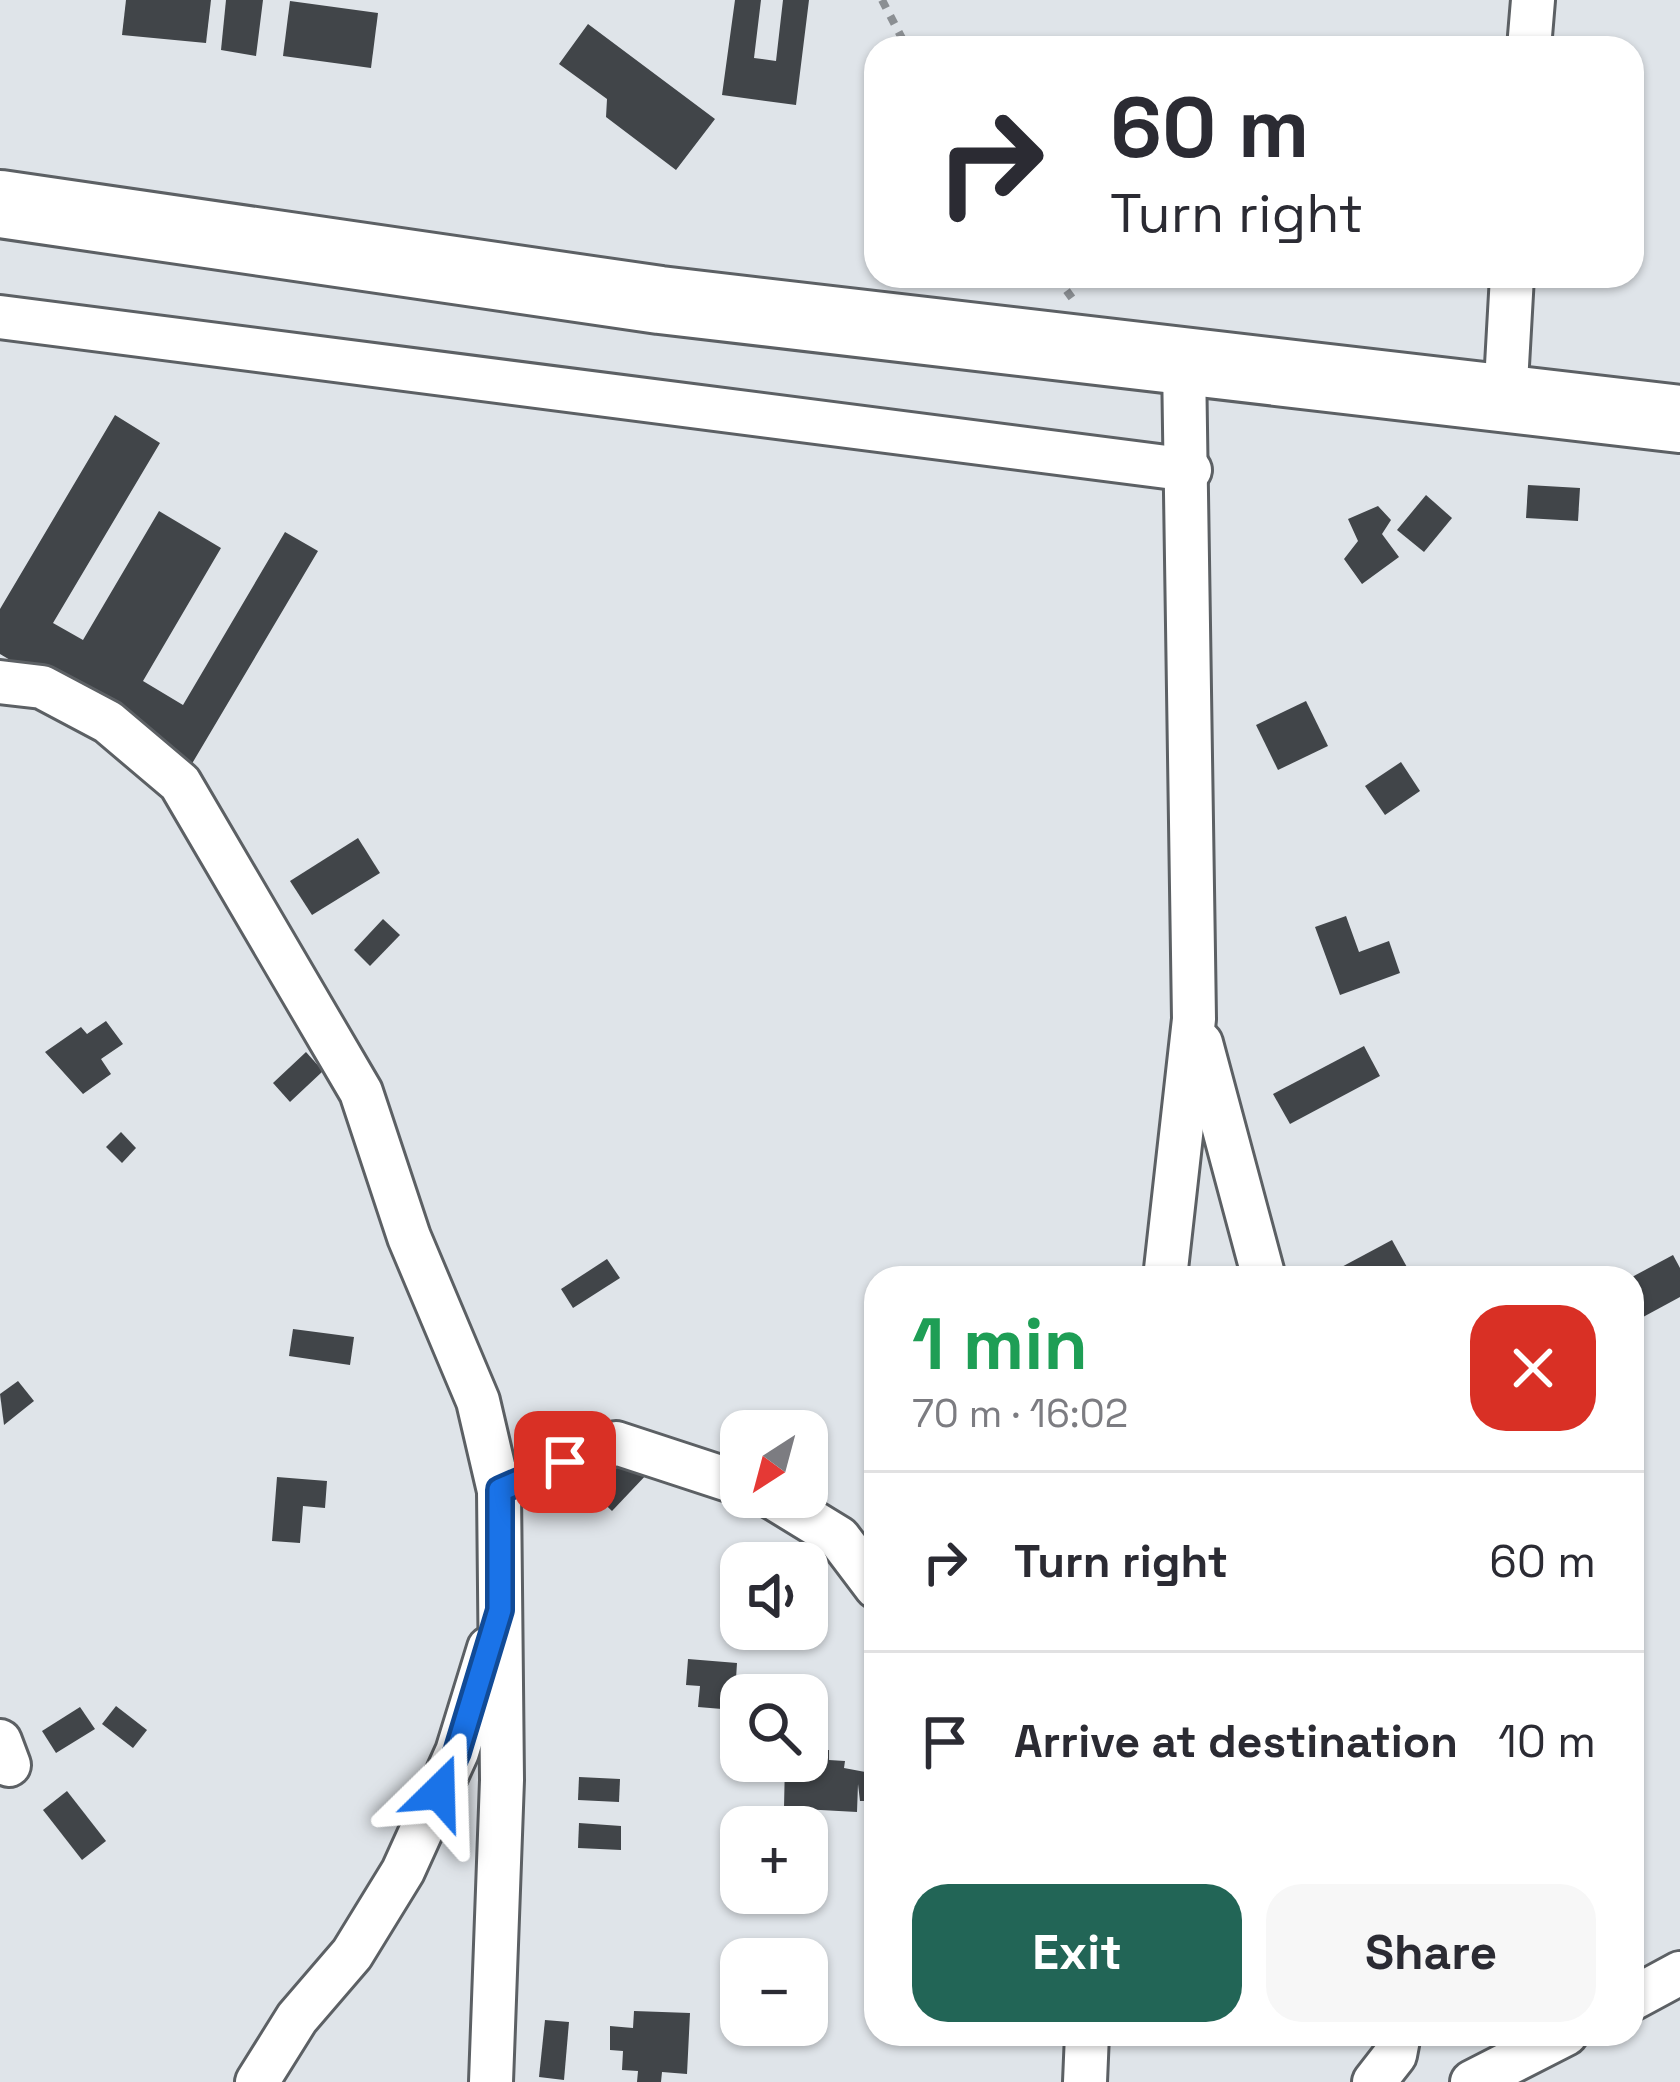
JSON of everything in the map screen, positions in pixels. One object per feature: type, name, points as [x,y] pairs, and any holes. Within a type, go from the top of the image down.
[{"type":"highway","points":[[0,204],[659,300],[1680,419]]},
{"type":"street","points":[[1530,36],[1533,0]]},
{"type":"street","points":[[1505,401],[1511,288]]},
{"type":"street","points":[[0,317],[1190,470]]},
{"type":"street","points":[[1166,1266],[1194,1019],[1190,470],[1184,362]]},
{"type":"street","points":[[0,682],[42,687],[107,722],[180,783],[361,1092],[409,1237],[478,1401],[500,1490],[502,1780],[491,2082]]},
{"type":"street","points":[[1194,1019],[1261,1266]]},
{"type":"street","points":[[500,1490],[616,1443],[720,1477]]},
{"type":"street","points":[[817,1518],[857,1537]]},
{"type":"street","points":[[257,2082],[298,2018],[352,1954],[403,1871],[457,1752],[500,1610]]},
{"type":"street","points":[[1644,1992],[1680,1973]]},
{"type":"street","points":[[1085,2082],[1086,2046]]},
{"type":"street","points":[[1358,2082],[1374,2082],[1397,2046]]},
{"type":"street","points":[[1472,2082],[1542,2046]]},
{"type":"path","points":[[882,0],[901,36]]},
{"type":"building","points":[[126,0],[211,0],[206,43],[122,35]]},
{"type":"building","points":[[226,0],[263,0],[256,56],[221,50]]},
{"type":"building","points":[[735,0],[761,0],[754,58],[776,61],[783,0],[809,0],[796,105],[722,95]]},
{"type":"building","points":[[290,1],[378,13],[371,68],[283,56]]},
{"type":"building","points":[[588,24],[715,119],[676,170],[606,117],[607,99],[559,64]]},
{"type":"building","points":[[115,415],[160,443],[53,623],[83,640],[159,511],[221,548],[143,681],[183,705],[285,532],[318,551],[190,767],[0,654],[0,609]]},
{"type":"building","points":[[1528,485],[1580,488],[1578,521],[1526,518]]},
{"type":"building","points":[[1426,495],[1452,518],[1424,552],[1397,530]]},
{"type":"building","points":[[1378,506],[1391,520],[1382,534],[1399,557],[1362,584],[1344,559],[1358,541],[1348,519]]},
{"type":"building","points":[[1306,701],[1328,746],[1278,770],[1256,725]]},
{"type":"building","points":[[1401,762],[1420,791],[1385,815],[1365,786]]},
{"type":"building","points":[[358,838],[380,873],[312,915],[290,881]]},
{"type":"building","points":[[1346,916],[1359,952],[1389,941],[1400,973],[1340,995],[1315,927]]},
{"type":"building","points":[[383,919],[400,935],[370,966],[354,950]]},
{"type":"building","points":[[106,1021],[123,1044],[101,1059],[111,1074],[83,1094],[45,1052],[81,1027],[87,1034]]},
{"type":"building","points":[[1364,1046],[1380,1076],[1290,1124],[1273,1094]]},
{"type":"building","points":[[306,1052],[323,1071],[290,1102],[273,1083]]},
{"type":"building","points":[[121,1132],[136,1148],[122,1163],[106,1147]]},
{"type":"building","points":[[1392,1240],[1406,1266],[1343,1266]]},
{"type":"building","points":[[1673,1255],[1680,1268],[1680,1297],[1644,1316],[1644,1271]]},
{"type":"building","points":[[607,1259],[620,1278],[573,1308],[561,1289]]},
{"type":"building","points":[[293,1329],[354,1337],[350,1365],[289,1356]]},
{"type":"building","points":[[18,1381],[34,1401],[4,1425],[0,1394]]},
{"type":"building","points":[[630,1454],[649,1472],[612,1511],[593,1493]]},
{"type":"building","points":[[277,1477],[327,1481],[325,1508],[303,1506],[300,1543],[272,1541]]},
{"type":"building","points":[[688,1659],[737,1663],[736,1674],[720,1674],[720,1709],[698,1707],[700,1686],[686,1685]]},
{"type":"building","points":[[116,1706],[147,1730],[133,1748],[102,1724]]},
{"type":"building","points":[[80,1707],[95,1729],[56,1753],[42,1731]]},
{"type":"building","points":[[828,1750],[829,1760],[845,1761],[844,1768],[864,1772],[864,1801],[860,1801],[858,1784],[857,1812],[828,1810],[828,1806],[784,1806],[785,1782],[828,1782]]},
{"type":"building","points":[[579,1777],[620,1779],[619,1802],[578,1800]]},
{"type":"building","points":[[67,1791],[106,1841],[82,1860],[43,1810]]},
{"type":"building","points":[[579,1823],[621,1826],[621,1850],[578,1848]]},
{"type":"building","points":[[634,2011],[690,2013],[687,2074],[662,2072],[661,2082],[637,2082],[638,2071],[622,2070],[623,2051],[610,2050],[610,2026],[633,2028]]},
{"type":"building","points":[[545,2020],[569,2022],[564,2080],[539,2077]]},
{"type":"route","points":[[439,1792],[457,1752],[500,1610],[500,1490],[565,1462]]}]
